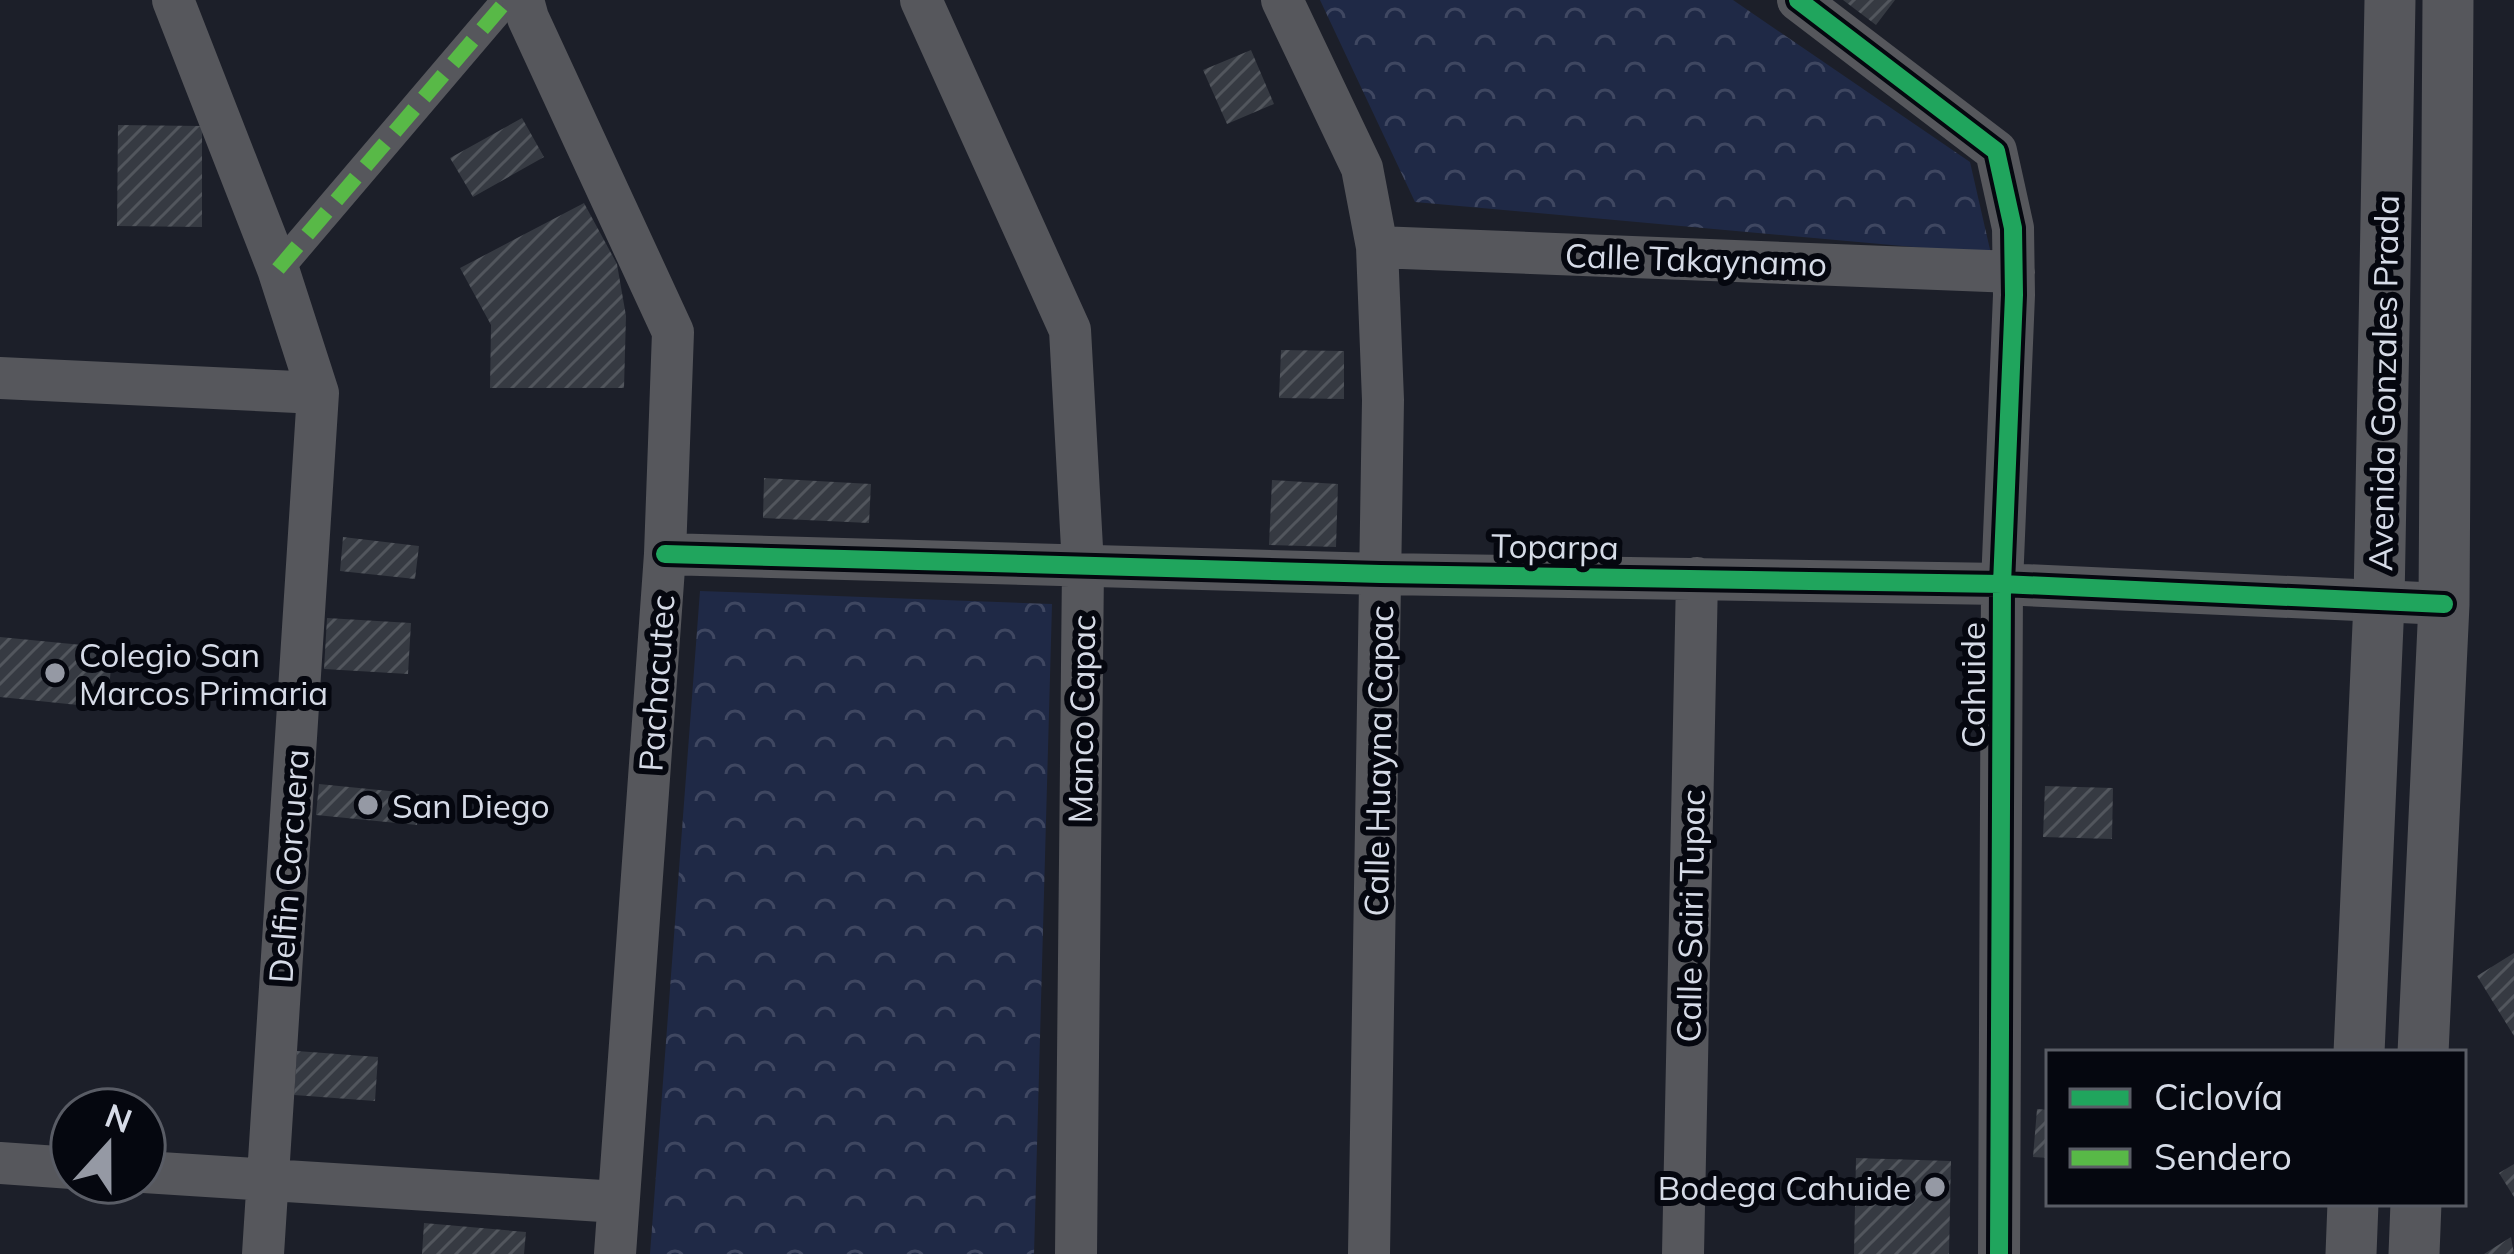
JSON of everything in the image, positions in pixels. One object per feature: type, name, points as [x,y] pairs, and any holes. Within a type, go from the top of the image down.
[{"type":"street","name":"Delfin Corcuera","points":[[172,0],[278,269],[317,393],[263,1254]]},
{"type":"street","points":[[278,269],[507,0]]},
{"type":"street","name":"Pachacutec","points":[[523,0],[673,332],[665,554],[615,1254]]},
{"type":"street","name":"Manco Capac","points":[[921,0],[1070,330],[1083,566],[1076,1254]]},
{"type":"street","name":"Calle Huayna Capac","points":[[1282,0],[1362,168],[1378,247],[1381,574],[1369,1254]]},
{"type":"street","name":"Cahuide","points":[[1798,0],[1996,151],[2013,228],[2002,584],[1999,1254]]},
{"type":"street","name":"Avenida Gonzales Prada","points":[[2423,1050],[2444,604],[2448,0]]},
{"type":"street","name":"Avenida Gonzales Prada","points":[[2359,1050],[2379,602],[2386,7]]},
{"type":"street","name":"Calle Takaynamo","points":[[1378,247],[2014,272]]},
{"type":"street","points":[[0,378],[317,393]]},
{"type":"street","name":"Toparpa","points":[[665,554],[1381,574],[2002,584],[2444,604]]},
{"type":"street","name":"Calle Sairi Tupac","points":[[1683,1254],[1697,578]]},
{"type":"street","points":[[0,1163],[48,1166]]},
{"type":"street","points":[[168,1174],[618,1202]]},
{"type":"street","points":[[2351,1254],[2353,1206]]},
{"type":"street","points":[[2414,1254],[2416,1206]]},
{"type":"green space","points":[[1320,0],[1733,0],[1970,162],[1991,254],[1415,202]]},
{"type":"green space","points":[[700,591],[1052,604],[1034,1254],[650,1254]]},
{"type":"building","points":[[1843,0],[1895,0],[1876,25]]},
{"type":"building","points":[[1251,50],[1274,104],[1227,124],[1203,70]]},
{"type":"building","points":[[522,118],[544,157],[473,197],[450,158]]},
{"type":"building","points":[[118,125],[202,126],[202,227],[117,226]]},
{"type":"building","points":[[584,203],[617,264],[626,316],[624,388],[490,388],[491,325],[460,268]]},
{"type":"building","points":[[1281,350],[1344,351],[1344,399],[1279,398]]},
{"type":"building","points":[[764,478],[871,484],[869,523],[763,518]]},
{"type":"building","points":[[1272,480],[1338,484],[1336,547],[1269,545]]},
{"type":"building","points":[[343,537],[419,546],[415,579],[340,571]]},
{"type":"building","points":[[327,618],[411,623],[408,674],[324,669]]},
{"type":"building","name":"Colegio San Marcos Primaria","points":[[0,637],[113,648],[107,708],[0,697]]},
{"type":"building","name":"San Diego","points":[[319,784],[419,794],[417,825],[316,815]]},
{"type":"building","points":[[2045,786],[2113,788],[2112,839],[2043,837]]},
{"type":"building","points":[[2514,953],[2514,1036],[2477,976]]},
{"type":"building","points":[[297,1051],[378,1057],[375,1101],[294,1095]]},
{"type":"building","points":[[2037,1109],[2046,1110],[2046,1158],[2033,1157]]},
{"type":"building","points":[[1856,1158],[1951,1161],[1949,1254],[1854,1254]]},
{"type":"building","points":[[2514,1164],[2514,1197],[2499,1173]]},
{"type":"building","points":[[424,1223],[526,1232],[524,1254],[422,1254]]},
{"type":"building","points":[[2511,1237],[2514,1254],[2484,1254]]},
{"type":"marked path","points":[[278,269],[507,0]]},
{"type":"cycle path","points":[[1798,0],[1996,151],[2013,228],[2002,584],[1999,1254]]},
{"type":"cycle path","points":[[665,554],[1381,574],[2002,584],[2444,604]]},
{"type":"place","name":"Colegio San Marcos Primaria","points":[[55,673]]},
{"type":"place","name":"San Diego","points":[[368,805]]},
{"type":"place","name":"Bodega Cahuide","points":[[1935,1187]]}]
